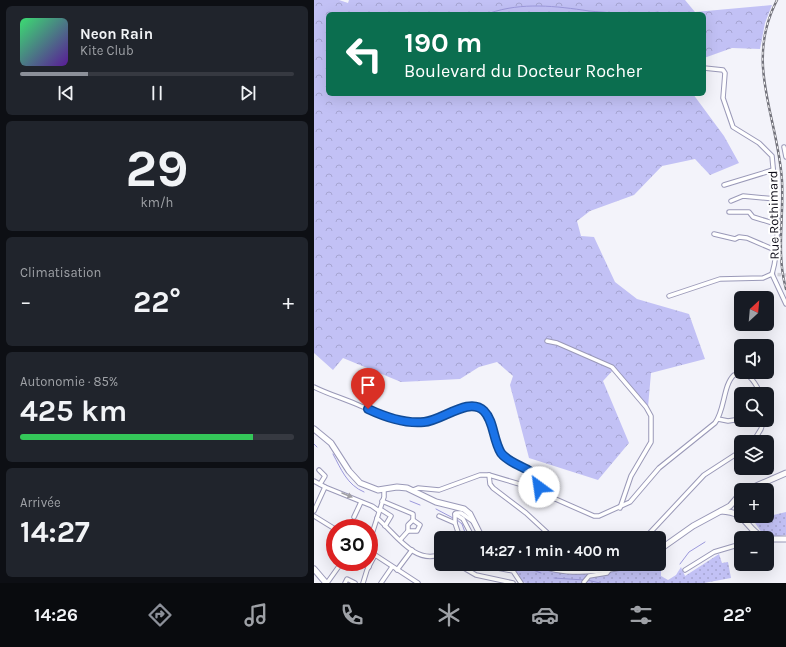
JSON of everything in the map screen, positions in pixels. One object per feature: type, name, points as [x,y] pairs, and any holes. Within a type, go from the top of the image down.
[{"type":"main road","points":[[314,429],[331,443],[354,478],[366,486],[384,490],[398,486],[413,490],[436,502],[464,509],[470,514],[478,531]]},
{"type":"main road","points":[[763,483],[786,473]]},
{"type":"main road","points":[[666,545],[693,526],[720,511],[734,508]]},
{"type":"main road","points":[[748,523],[756,531]]},
{"type":"main road","points":[[774,538],[786,539]]},
{"type":"main road","points":[[314,569],[326,583]]},
{"type":"street","name":"Rue Rothimard","points":[[706,68],[723,70],[725,73],[723,98],[733,127],[759,143],[772,156],[776,199],[775,250],[772,274]]},
{"type":"street","points":[[784,147],[786,157]]},
{"type":"street","points":[[724,185],[773,170]]},
{"type":"street","points":[[731,201],[743,196],[776,199]]},
{"type":"street","points":[[729,212],[749,212],[753,217],[776,224]]},
{"type":"street","points":[[714,234],[735,239],[739,236],[747,238],[775,250]]},
{"type":"street","points":[[669,296],[720,279],[763,278],[772,274],[786,304]]},
{"type":"street","points":[[547,341],[557,343],[612,367],[646,407],[651,416],[651,442],[631,476],[620,508]]},
{"type":"street","points":[[413,490],[418,488],[439,490],[480,475],[489,475],[538,491],[597,517],[620,508],[630,502],[659,468],[718,419],[730,381],[734,375],[744,373],[749,375],[757,387]]},
{"type":"street","points":[[314,387],[380,415],[414,422],[436,420],[465,406],[478,407],[487,414],[495,439],[502,453],[518,466],[538,477],[540,481],[538,491]]},
{"type":"street","points":[[718,419],[728,421],[734,420]]},
{"type":"street","points":[[652,531],[704,475],[734,456]]},
{"type":"street","points":[[319,470],[324,476],[320,484]]},
{"type":"street","points":[[489,475],[493,488],[526,513],[545,531]]},
{"type":"street","points":[[314,481],[325,488],[388,513],[392,518],[385,526]]},
{"type":"street","points":[[314,511],[325,488]]},
{"type":"street","points":[[384,490],[377,518],[412,550],[428,557],[434,556]]},
{"type":"street","points":[[382,501],[413,514],[413,520],[420,527],[416,531],[408,531]]},
{"type":"street","points":[[354,517],[361,502]]},
{"type":"street","points":[[388,513],[392,505]]},
{"type":"street","points":[[454,518],[461,513],[474,522]]},
{"type":"street","points":[[314,516],[326,523]]},
{"type":"street","points":[[439,516],[463,519],[469,531]]},
{"type":"street","points":[[454,518],[458,531]]},
{"type":"street","points":[[400,540],[408,531],[408,525],[413,520]]},
{"type":"street","points":[[685,570],[714,552],[734,546]]},
{"type":"street","points":[[398,570],[412,550]]},
{"type":"street","points":[[378,557],[418,583]]},
{"type":"street","points":[[381,583],[392,567]]},
{"type":"street","points":[[326,583],[335,571]]},
{"type":"street","points":[[363,583],[368,571]]},
{"type":"street","points":[[470,571],[481,576],[514,583]]},
{"type":"street","points":[[508,571],[513,572],[521,583]]},
{"type":"street","points":[[584,582],[589,576],[607,573],[608,571]]},
{"type":"street","points":[[345,583],[347,579],[355,583]]},
{"type":"green space","points":[[314,0],[339,0],[348,3],[349,0],[685,0],[695,12],[326,12],[326,96],[694,96],[724,136],[739,163],[710,175],[695,159],[662,166],[634,195],[590,211],[577,221],[581,236],[594,237],[615,282],[637,299],[689,314],[705,359],[651,373],[648,407],[615,368],[603,381],[629,443],[598,480],[529,458],[510,385],[513,376],[497,362],[479,367],[460,379],[401,382],[343,358],[333,370],[314,353]]},
{"type":"green space","points":[[772,5],[765,23],[760,49],[732,48],[706,57],[706,12],[695,12]]},
{"type":"green space","points":[[786,512],[786,535],[774,537],[774,531],[761,531],[755,523],[774,523],[774,515]]},
{"type":"green space","points":[[719,554],[722,563],[728,562],[731,578],[704,583],[526,583],[522,582],[515,571],[550,571],[588,574],[612,571],[661,571],[661,576],[668,580],[676,575],[681,567],[685,576]]},
{"type":"waterway","points":[[494,12],[514,7],[527,6],[607,12]]},
{"type":"waterway","points":[[314,444],[317,447]]},
{"type":"waterway","points":[[333,454],[349,481],[364,492]]},
{"type":"waterway","points":[[410,501],[420,505]]},
{"type":"waterway","points":[[436,509],[453,518]]},
{"type":"waterway","points":[[456,519],[462,524],[464,531]]},
{"type":"waterway","points":[[680,564],[689,552],[705,542]]},
{"type":"waterway","points":[[536,571],[541,573]]},
{"type":"waterway","points":[[554,578],[584,580]]},
{"type":"waterway","points":[[587,580],[600,583]]},
{"type":"tunnel","points":[[772,274],[786,275]]},
{"type":"railway","points":[[777,0],[768,23],[763,46],[763,68],[782,181],[781,262],[786,289]]},
{"type":"route","points":[[368,409],[380,415],[394,419],[424,422],[436,420],[465,406],[478,407],[487,414],[496,444],[502,453],[518,466],[538,477],[540,481],[539,487]]}]
